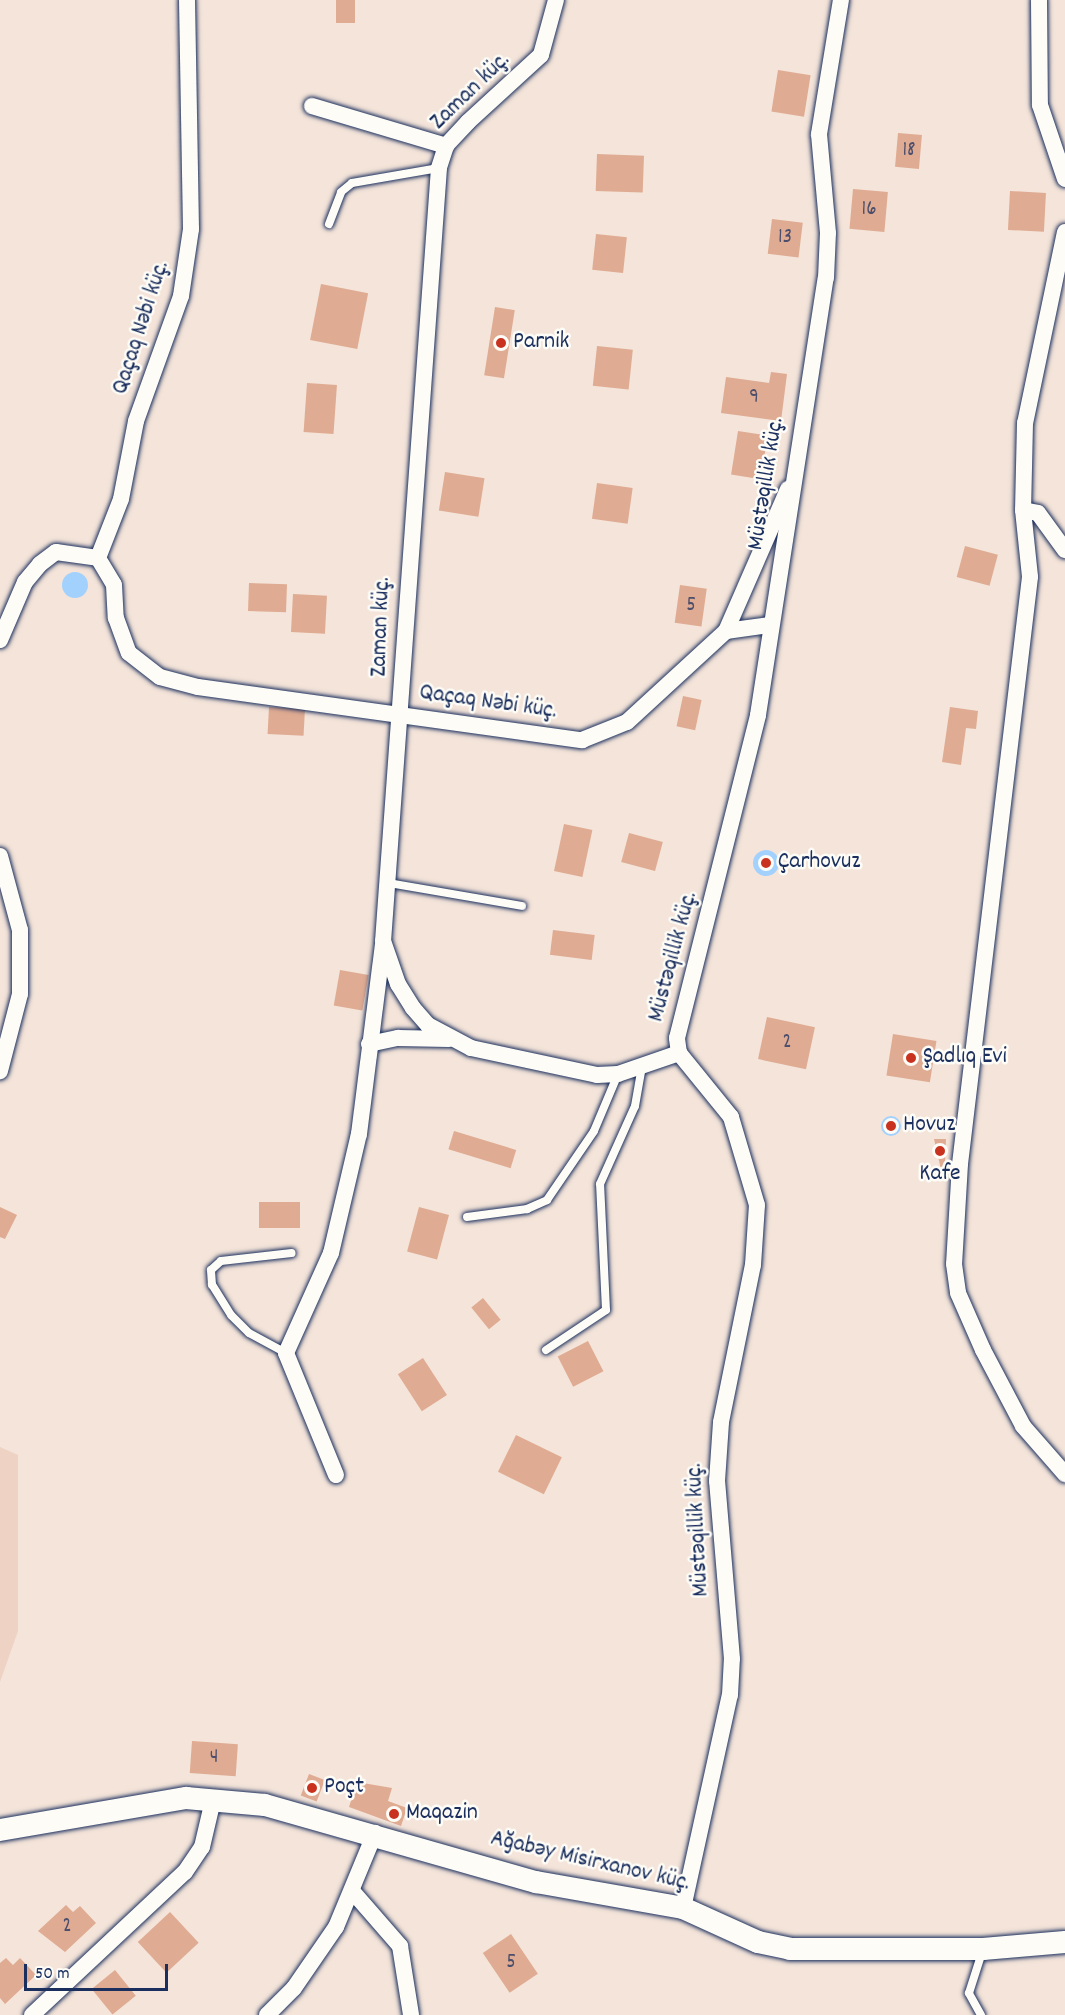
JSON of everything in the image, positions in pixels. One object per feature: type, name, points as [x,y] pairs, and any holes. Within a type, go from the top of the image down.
[{"type":"street","name":"Qaçaq Nəbi küç.","points":[[187,0],[190,266],[136,422],[121,500],[98,558],[114,585],[116,618],[129,653],[160,677],[404,716],[582,740],[605,735],[627,722],[726,631]]},
{"type":"street","name":"Zaman küç.","points":[[286,1353],[331,1252],[359,1134],[383,941],[404,716],[405,600],[439,168],[446,146],[541,55],[556,0]]},
{"type":"street","name":"Müstəqillik küç.","points":[[682,1908],[730,1695],[732,1659],[717,1481],[721,1422],[753,1265],[757,1205],[731,1117],[679,1053],[679,1020],[758,715],[769,625],[826,279],[828,233],[819,134],[841,0]]},
{"type":"street","points":[[1039,0],[1040,105],[1065,178]]},
{"type":"street","points":[[312,106],[446,146]]},
{"type":"street","points":[[1065,232],[1025,423],[1023,510],[1030,578],[960,1164],[954,1264],[958,1293],[993,1369],[1023,1426],[1065,1474]]},
{"type":"street","points":[[769,625],[726,631],[780,497],[791,486]]},
{"type":"street","points":[[1023,510],[1038,513],[1065,550]]},
{"type":"street","points":[[0,640],[25,582],[40,564],[56,552],[98,558]]},
{"type":"street","points":[[0,856],[20,930],[21,994],[0,1071]]},
{"type":"street","points":[[383,941],[413,1008],[450,1039]]},
{"type":"street","points":[[369,1044],[398,1038],[450,1039],[560,1069],[618,1074],[679,1053]]},
{"type":"street","points":[[286,1353],[336,1475]]},
{"type":"street","points":[[32,2015],[185,1872],[202,1847],[213,1800]]},
{"type":"street","name":"Ağabəy Misirxanov küç.","points":[[0,1830],[154,1801],[213,1800],[265,1805],[375,1833],[536,1882],[682,1908],[758,1942],[790,1949],[983,1949],[1065,1942]]},
{"type":"street","points":[[267,2015],[318,1955],[353,1892],[375,1833]]},
{"type":"street","points":[[353,1892],[400,1946],[411,2015]]},
{"type":"lane","points":[[330,224],[341,192],[352,183],[439,168]]},
{"type":"lane","points":[[389,883],[522,906]]},
{"type":"lane","points":[[546,1350],[606,1310],[600,1184],[635,1106],[642,1067]]},
{"type":"lane","points":[[466,1217],[527,1209],[547,1200],[594,1131],[618,1074]]},
{"type":"lane","points":[[286,1353],[249,1333],[231,1314],[212,1285],[211,1270],[221,1262],[292,1252]]},
{"type":"lane","points":[[981,2015],[969,1994],[983,1949]]},
{"type":"shaded area","points":[[0,1447],[18,1455],[18,1631],[0,1682]]},
{"type":"water","points":[[75,572],[84,576],[88,585],[84,594],[75,598],[66,594],[62,585],[66,576]]},
{"type":"water","name":"Çarhovuz","points":[[766,850],[775,854],[779,863],[775,872],[766,876],[757,872],[753,863],[757,854]]},
{"type":"water","name":"Hovuz","points":[[887,1116],[895,1116],[901,1122],[901,1130],[895,1136],[887,1136],[881,1130],[881,1122]]},
{"type":"building","points":[[336,0],[355,0],[355,23],[336,23]]},
{"type":"building","points":[[778,70],[811,75],[804,117],[771,111]]},
{"type":"building","points":[[898,133],[922,135],[919,169],[895,167]]},
{"type":"building","points":[[597,154],[644,156],[643,193],[596,191]]},
{"type":"building","points":[[853,189],[888,192],[884,232],[850,229]]},
{"type":"building","points":[[1010,191],[1046,193],[1044,232],[1008,230]]},
{"type":"building","points":[[772,219],[803,223],[799,258],[768,254]]},
{"type":"building","points":[[596,234],[627,237],[623,273],[592,270]]},
{"type":"building","points":[[321,284],[368,293],[357,349],[310,340]]},
{"type":"building","name":"Parnik","points":[[495,307],[515,310],[504,378],[484,375]]},
{"type":"building","points":[[597,346],[633,350],[629,390],[593,386]]},
{"type":"building","points":[[771,372],[787,374],[781,421],[721,413],[726,377],[769,383]]},
{"type":"building","points":[[307,383],[337,385],[334,434],[304,432]]},
{"type":"building","points":[[738,431],[768,436],[761,479],[731,474]]},
{"type":"building","points":[[445,472],[485,478],[478,517],[439,511]]},
{"type":"building","points":[[597,483],[633,488],[628,524],[592,519]]},
{"type":"building","points":[[965,546],[998,555],[990,586],[957,577]]},
{"type":"building","points":[[249,583],[287,584],[286,612],[248,611]]},
{"type":"building","points":[[680,585],[707,589],[701,626],[675,623]]},
{"type":"building","points":[[293,594],[327,596],[325,634],[291,632]]},
{"type":"building","points":[[683,696],[702,700],[695,730],[677,726]]},
{"type":"building","points":[[269,707],[305,709],[304,736],[268,734]]},
{"type":"building","points":[[950,707],[978,711],[976,729],[966,728],[961,765],[942,762]]},
{"type":"building","points":[[564,824],[592,830],[582,877],[554,871]]},
{"type":"building","points":[[629,833],[663,842],[655,871],[621,862]]},
{"type":"building","points":[[553,930],[595,935],[592,960],[550,955]]},
{"type":"building","points":[[340,970],[369,975],[362,1010],[334,1005]]},
{"type":"building","points":[[767,1017],[815,1027],[806,1069],[758,1059]]},
{"type":"building","name":"Şadlıq Evi","points":[[893,1034],[936,1041],[930,1082],[886,1075]]},
{"type":"building","points":[[454,1131],[516,1150],[511,1168],[448,1149]]},
{"type":"building","name":"Kafe","points":[[934,1139],[946,1139],[945,1162],[952,1174],[943,1178]]},
{"type":"building","points":[[259,1202],[300,1202],[300,1228],[259,1228]]},
{"type":"building","points":[[0,1207],[17,1215],[5,1239],[0,1237]]},
{"type":"building","points":[[419,1207],[449,1215],[437,1259],[407,1251]]},
{"type":"building","points":[[483,1298],[501,1320],[489,1329],[471,1307]]},
{"type":"building","points":[[588,1341],[603,1371],[573,1387],[558,1356]]},
{"type":"building","points":[[423,1358],[447,1395],[422,1411],[398,1374]]},
{"type":"building","points":[[516,1435],[562,1457],[544,1494],[498,1472]]},
{"type":"building","points":[[192,1741],[238,1744],[236,1776],[190,1773]]},
{"type":"building","name":"Poçt","points":[[309,1774],[325,1780],[317,1802],[301,1795]]},
{"type":"building","points":[[357,1782],[392,1788],[388,1801],[407,1808],[401,1826],[349,1807]]},
{"type":"building","points":[[66,1905],[73,1912],[80,1906],[96,1923],[65,1952],[38,1931]]},
{"type":"building","points":[[170,1912],[199,1943],[166,1973],[138,1942]]},
{"type":"building","points":[[511,1934],[538,1974],[510,1993],[483,1953]]},
{"type":"building","points":[[6,1958],[13,1965],[20,1958],[36,1975],[5,2004],[0,1998],[0,1963]]},
{"type":"building","points":[[115,1970],[136,1996],[112,2015],[92,1989]]},
{"type":"place","name":"Parnik","points":[[501,343]]},
{"type":"place","name":"Çarhovuz","points":[[766,863]]},
{"type":"place","name":"Şadlıq Evi","points":[[911,1058]]},
{"type":"place","name":"Hovuz","points":[[891,1126]]},
{"type":"place","name":"Kafe","points":[[940,1151]]},
{"type":"place","name":"Poçt","points":[[312,1788]]},
{"type":"place","name":"Maqazin","points":[[394,1814]]}]
